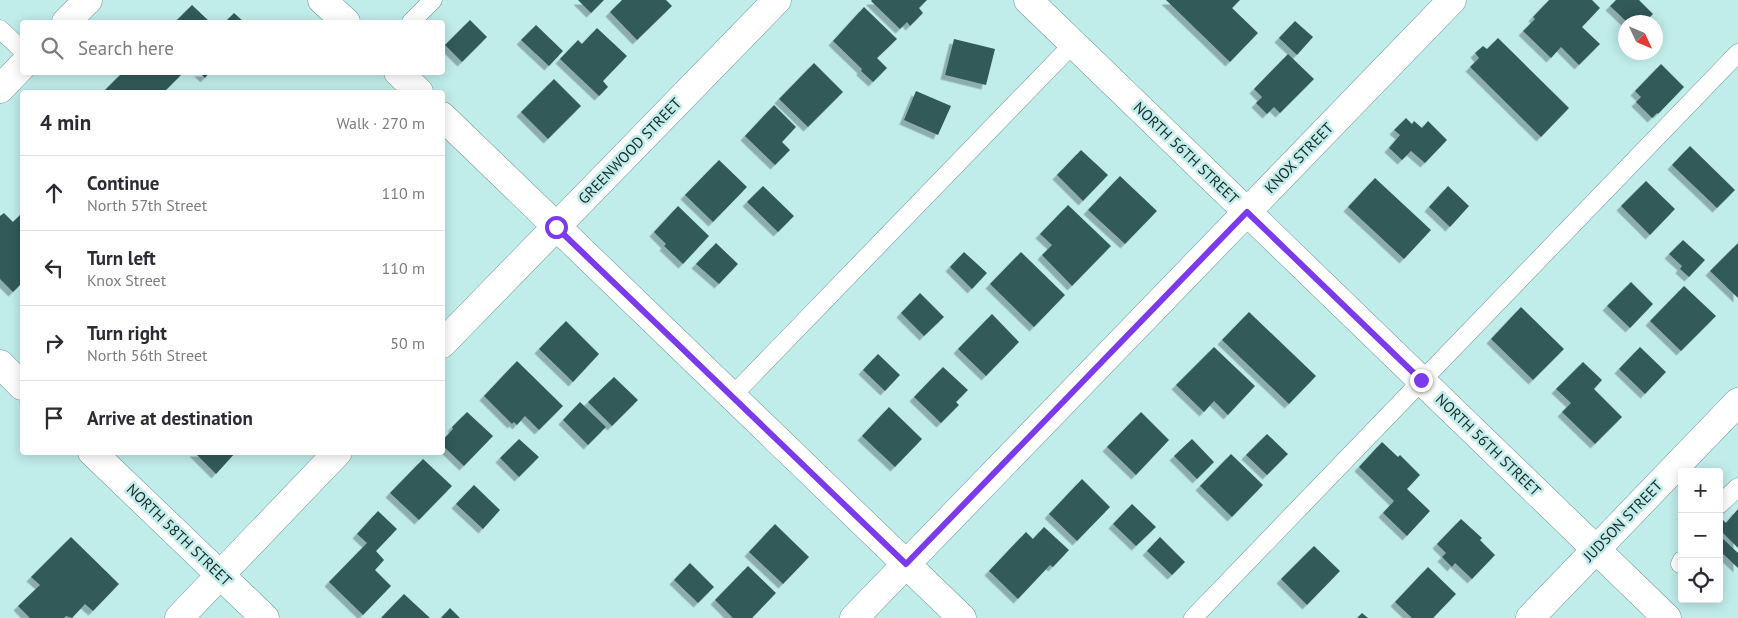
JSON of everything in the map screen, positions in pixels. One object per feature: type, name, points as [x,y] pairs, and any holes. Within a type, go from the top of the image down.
[{"type":"street","points":[[68,20],[88,0]]},
{"type":"street","points":[[322,0],[344,20]]},
{"type":"street","name":"GREENWOOD STREET","points":[[445,341],[777,0]]},
{"type":"street","name":"NORTH 56TH STREET","points":[[1028,0],[1668,618]]},
{"type":"street","name":"KNOX STREET","points":[[854,618],[1452,0]]},
{"type":"street","points":[[0,89],[20,68]]},
{"type":"street","points":[[401,75],[417,90]]},
{"type":"street","points":[[445,119],[962,618]]},
{"type":"street","points":[[0,364],[20,384]]},
{"type":"street","name":"JUDSON STREET","points":[[1530,618],[1738,402]]},
{"type":"street","name":"NORTH 58TH STREET","points":[[95,455],[265,618]]},
{"type":"street","points":[[179,618],[335,455]]},
{"type":"lane","points":[[413,20],[433,0]]},
{"type":"lane","points":[[0,29],[20,48]]},
{"type":"lane","points":[[732,396],[1073,44]]},
{"type":"lane","points":[[1193,618],[1738,53]]},
{"type":"lane","points":[[1723,501],[1738,486]]},
{"type":"building","points":[[578,0],[604,0],[591,13]]},
{"type":"building","points":[[622,0],[666,0],[672,6],[637,40],[610,12]]},
{"type":"building","points":[[872,0],[927,0],[919,8],[923,13],[910,26],[907,22],[900,29]]},
{"type":"building","points":[[1166,0],[1240,0],[1232,8],[1258,33],[1230,62]]},
{"type":"building","points":[[1549,0],[1592,0],[1600,8],[1582,27],[1600,44],[1579,65],[1561,47],[1551,58],[1523,31]]},
{"type":"building","points":[[1616,0],[1639,0],[1653,14],[1620,15],[1610,6]]},
{"type":"building","points":[[192,5],[208,20],[177,20]]},
{"type":"building","points":[[864,7],[897,39],[877,58],[887,68],[873,82],[833,41]]},
{"type":"building","points":[[234,13],[242,20],[227,20]]},
{"type":"building","points":[[470,20],[487,37],[462,62],[445,45]]},
{"type":"building","points":[[1295,21],[1313,37],[1297,55],[1279,38]]},
{"type":"building","points":[[536,25],[563,51],[549,66],[521,40]]},
{"type":"building","points":[[597,28],[627,56],[603,81],[608,87],[599,96],[560,59],[578,40],[582,44]]},
{"type":"building","points":[[1498,38],[1569,108],[1541,137],[1470,67],[1479,58],[1475,53],[1483,46],[1487,49]]},
{"type":"building","points":[[954,39],[995,49],[986,85],[945,75]]},
{"type":"building","points":[[1288,54],[1314,79],[1280,113],[1274,107],[1267,114],[1256,103],[1262,97],[1254,89]]},
{"type":"building","points":[[814,63],[843,92],[808,127],[779,99]]},
{"type":"building","points":[[1661,64],[1684,87],[1652,118],[1636,102],[1641,97],[1635,91]]},
{"type":"building","points":[[120,75],[181,75],[166,90],[105,90]]},
{"type":"building","points":[[554,79],[581,106],[548,139],[521,112]]},
{"type":"building","points":[[916,91],[951,106],[938,135],[904,120]]},
{"type":"building","points":[[774,105],[796,127],[782,142],[790,150],[775,165],[745,136]]},
{"type":"building","points":[[1406,118],[1412,124],[1414,121],[1422,128],[1428,121],[1447,140],[1425,163],[1411,151],[1402,160],[1389,148],[1400,135],[1394,130]]},
{"type":"building","points":[[1690,146],[1735,190],[1717,208],[1672,165]]},
{"type":"building","points":[[1081,150],[1108,175],[1083,201],[1057,175]]},
{"type":"building","points":[[719,160],[747,187],[713,222],[685,195]]},
{"type":"building","points":[[1120,176],[1157,211],[1125,244],[1088,210]]},
{"type":"building","points":[[1375,178],[1431,230],[1404,259],[1348,207]]},
{"type":"building","points":[[1646,181],[1675,209],[1650,235],[1621,206]]},
{"type":"building","points":[[763,186],[794,216],[778,232],[747,202]]},
{"type":"building","points":[[1448,186],[1469,206],[1450,227],[1429,207]]},
{"type":"building","points":[[1068,205],[1111,246],[1072,286],[1042,255],[1052,245],[1040,234]]},
{"type":"building","points":[[678,206],[709,236],[683,264],[664,246],[666,244],[654,232]]},
{"type":"building","points":[[4,213],[13,222],[20,215],[20,285],[13,292],[0,279],[0,216]]},
{"type":"building","points":[[1683,240],[1705,260],[1689,277],[1680,269],[1682,266],[1669,254]]},
{"type":"building","points":[[716,243],[738,264],[719,284],[696,264]]},
{"type":"building","points":[[1738,243],[1738,298],[1710,271]]},
{"type":"building","points":[[964,252],[987,273],[972,289],[950,267]]},
{"type":"building","points":[[1021,252],[1065,295],[1034,327],[990,284]]},
{"type":"building","points":[[1631,282],[1653,304],[1630,328],[1607,306]]},
{"type":"building","points":[[1684,286],[1716,316],[1681,351],[1650,321]]},
{"type":"building","points":[[920,293],[944,317],[924,336],[901,313]]},
{"type":"building","points":[[1521,307],[1564,349],[1533,380],[1491,339]]},
{"type":"building","points":[[1249,312],[1316,376],[1289,404],[1222,340]]},
{"type":"building","points":[[992,314],[1019,342],[986,376],[958,349]]},
{"type":"building","points":[[566,321],[599,354],[573,382],[539,349]]},
{"type":"building","points":[[1214,347],[1255,386],[1228,415],[1214,401],[1204,412],[1176,385]]},
{"type":"building","points":[[1640,347],[1666,372],[1645,394],[1619,369]]},
{"type":"building","points":[[878,354],[900,375],[885,391],[863,370]]},
{"type":"building","points":[[517,361],[563,406],[539,430],[525,416],[517,425],[514,422],[512,424],[484,396]]},
{"type":"building","points":[[1583,362],[1602,380],[1594,389],[1622,417],[1595,444],[1562,412],[1571,403],[1556,389]]},
{"type":"building","points":[[943,367],[968,390],[956,402],[959,405],[941,423],[914,397]]},
{"type":"building","points":[[614,377],[638,400],[612,426],[588,402]]},
{"type":"building","points":[[580,402],[606,427],[588,445],[563,420]]},
{"type":"building","points":[[889,407],[922,439],[895,467],[862,436]]},
{"type":"building","points":[[467,412],[493,436],[464,466],[445,448],[445,438],[453,429],[452,427]]},
{"type":"building","points":[[1141,412],[1169,440],[1136,475],[1107,447]]},
{"type":"building","points":[[1267,434],[1288,454],[1267,475],[1246,455]]},
{"type":"building","points":[[519,439],[539,457],[519,477],[500,458]]},
{"type":"building","points":[[1192,439],[1214,462],[1197,479],[1174,456]]},
{"type":"building","points":[[1382,442],[1398,457],[1400,455],[1420,475],[1407,489],[1430,511],[1407,536],[1383,513],[1394,501],[1359,467]]},
{"type":"building","points":[[1231,454],[1263,485],[1232,517],[1200,486]]},
{"type":"building","points":[[197,455],[233,455],[216,474]]},
{"type":"building","points":[[423,459],[452,486],[419,520],[390,493]]},
{"type":"building","points":[[1082,479],[1110,507],[1077,541],[1049,514]]},
{"type":"building","points":[[474,485],[500,510],[483,529],[456,504]]},
{"type":"building","points":[[1132,504],[1156,527],[1136,546],[1113,524]]},
{"type":"building","points":[[1738,509],[1738,548],[1723,533],[1723,520],[1726,523]]},
{"type":"building","points":[[378,511],[397,529],[376,551],[384,560],[375,570],[391,586],[363,615],[329,582],[367,543],[357,534]]},
{"type":"building","points":[[1461,519],[1482,538],[1480,540],[1495,555],[1472,579],[1455,563],[1452,567],[1442,557],[1446,553],[1437,544]]},
{"type":"building","points":[[775,524],[809,557],[783,584],[749,552]]},
{"type":"building","points":[[1044,527],[1069,550],[1053,567],[1050,565],[1018,599],[989,571],[1026,532],[1033,539]]},
{"type":"building","points":[[71,537],[119,584],[93,611],[85,604],[72,618],[66,616],[64,618],[30,618],[18,606],[40,585],[31,577]]},
{"type":"building","points":[[1160,537],[1185,562],[1172,575],[1147,551]]},
{"type":"building","points":[[1723,539],[1738,553],[1738,568],[1723,554]]},
{"type":"building","points":[[1314,546],[1340,571],[1307,605],[1281,579]]},
{"type":"building","points":[[690,563],[714,587],[698,603],[674,580]]},
{"type":"building","points":[[748,566],[776,593],[752,618],[733,618],[715,600]]},
{"type":"building","points":[[1428,567],[1456,594],[1433,618],[1412,618],[1395,602]]},
{"type":"building","points":[[404,594],[430,618],[381,618]]},
{"type":"building","points":[[450,608],[460,618],[441,618]]},
{"type":"building","points":[[1362,613],[1368,618],[1357,618]]},
{"type":"route","points":[[556,227],[906,564],[1247,212],[1421,380]]}]
